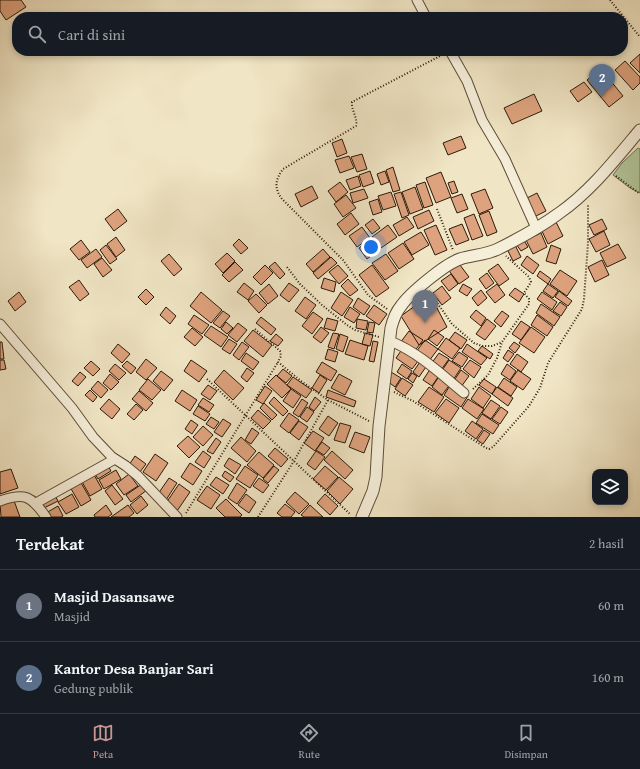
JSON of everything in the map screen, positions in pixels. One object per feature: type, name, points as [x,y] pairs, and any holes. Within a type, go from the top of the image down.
[{"type":"street","points":[[416,0],[423,12]]},
{"type":"street","points":[[453,56],[467,81],[482,120],[505,159],[536,228]]},
{"type":"street","points":[[362,517],[373,491],[376,477],[379,426],[390,341],[395,315],[408,297],[457,260],[484,254],[498,249],[560,213],[607,169],[640,130]]},
{"type":"street","points":[[0,324],[63,397],[105,451],[138,476],[177,517]]},
{"type":"street","points":[[390,341],[404,347],[420,357],[464,392]]},
{"type":"street","points":[[36,503],[115,459]]},
{"type":"street","points":[[0,501],[15,496],[22,496],[36,503],[46,517]]},
{"type":"path","points":[[610,0],[620,12]]},
{"type":"path","points":[[628,22],[640,37]]},
{"type":"path","points":[[395,315],[368,295],[343,260],[282,199],[276,187],[277,180],[284,169],[356,126],[357,120],[352,105],[354,101],[440,56]]},
{"type":"path","points":[[607,169],[640,194]]},
{"type":"path","points":[[384,387],[413,401],[486,448],[489,449],[493,447],[529,406],[540,388],[548,363],[582,309],[588,243],[588,205],[584,192]]},
{"type":"path","points":[[437,209],[457,260]]},
{"type":"path","points":[[464,392],[467,393],[472,390],[488,374],[495,362],[502,342],[530,304],[529,299],[524,293],[531,282],[529,277],[498,249]]},
{"type":"path","points":[[286,267],[300,284],[322,305],[347,325],[355,330],[390,341]]},
{"type":"path","points":[[424,284],[446,317],[460,332],[474,343],[487,346],[502,342]]},
{"type":"path","points":[[184,517],[281,356],[280,351],[255,329]]},
{"type":"path","points":[[278,362],[301,381],[328,400],[379,426]]},
{"type":"path","points":[[207,380],[353,517]]},
{"type":"path","points":[[258,517],[294,462],[328,400]]},
{"type":"green space","points":[[638,148],[640,149],[640,193],[630,188],[613,175],[622,163]]},
{"type":"building","points":[[0,0],[21,0],[26,7],[18,12],[12,12],[12,16],[6,20],[0,11]]},
{"type":"building","points":[[640,54],[640,73],[630,63]]},
{"type":"building","points":[[625,61],[640,77],[640,83],[633,90],[615,70]]},
{"type":"building","points":[[601,69],[623,96],[609,107],[587,80]]},
{"type":"building","points":[[584,82],[592,92],[578,102],[570,91]]},
{"type":"building","points":[[534,94],[542,111],[512,124],[504,108]]},
{"type":"building","points":[[461,136],[466,148],[448,155],[443,143]]},
{"type":"building","points":[[342,139],[347,153],[337,157],[332,143]]},
{"type":"building","points":[[362,154],[367,169],[357,172],[351,157]]},
{"type":"building","points":[[349,156],[354,168],[340,173],[335,160]]},
{"type":"building","points":[[393,167],[400,190],[393,192],[386,170]]},
{"type":"building","points":[[370,171],[374,183],[363,187],[359,175]]},
{"type":"building","points":[[385,171],[389,182],[381,185],[377,174]]},
{"type":"building","points":[[441,172],[451,197],[436,203],[426,178]]},
{"type":"building","points":[[358,176],[361,186],[350,190],[346,180]]},
{"type":"building","points":[[454,181],[458,192],[452,194],[448,183]]},
{"type":"building","points":[[340,182],[348,192],[336,202],[328,191]]},
{"type":"building","points":[[425,182],[433,205],[424,208],[416,185]]},
{"type":"building","points":[[312,186],[318,198],[301,207],[295,194]]},
{"type":"building","points":[[415,187],[423,209],[410,214],[402,192]]},
{"type":"building","points":[[364,189],[368,198],[353,203],[350,193]]},
{"type":"building","points":[[485,189],[493,208],[479,214],[471,194]]},
{"type":"building","points":[[391,192],[396,206],[383,210],[378,196]]},
{"type":"building","points":[[401,192],[409,215],[402,218],[394,194]]},
{"type":"building","points":[[537,193],[546,211],[534,217],[525,199]]},
{"type":"building","points":[[462,194],[468,209],[457,213],[451,198]]},
{"type":"building","points":[[346,195],[356,208],[343,217],[334,204]]},
{"type":"building","points":[[378,199],[382,212],[373,215],[369,202]]},
{"type":"building","points":[[118,209],[127,221],[114,231],[105,219]]},
{"type":"building","points":[[429,210],[434,221],[418,229],[413,217]]},
{"type":"building","points":[[489,211],[497,232],[487,236],[479,215]]},
{"type":"building","points":[[351,213],[359,224],[345,235],[337,224]]},
{"type":"building","points":[[474,214],[483,236],[472,240],[464,218]]},
{"type":"building","points":[[407,217],[414,227],[399,236],[393,225]]},
{"type":"building","points":[[373,219],[380,228],[372,234],[365,225]]},
{"type":"building","points":[[602,219],[607,229],[594,235],[589,225]]},
{"type":"building","points":[[556,222],[563,236],[548,244],[541,229]]},
{"type":"building","points":[[462,224],[469,240],[456,245],[449,229]]},
{"type":"building","points":[[388,225],[397,237],[381,248],[372,237]]},
{"type":"building","points":[[436,225],[447,250],[435,255],[424,230]]},
{"type":"building","points":[[362,227],[370,238],[357,247],[349,236]]},
{"type":"building","points":[[604,231],[610,245],[596,252],[589,239]]},
{"type":"building","points":[[421,232],[429,245],[412,255],[404,242]]},
{"type":"building","points":[[541,233],[547,247],[533,254],[526,240]]},
{"type":"building","points":[[116,237],[125,250],[116,257],[107,244]]},
{"type":"building","points":[[239,239],[248,248],[241,254],[233,245]]},
{"type":"building","points":[[371,239],[379,250],[367,259],[359,248]]},
{"type":"building","points":[[523,239],[528,247],[521,251],[516,244]]},
{"type":"building","points":[[81,240],[90,252],[79,260],[70,249]]},
{"type":"building","points":[[403,243],[414,259],[399,269],[388,253]]},
{"type":"building","points":[[514,243],[521,257],[513,261],[506,247]]},
{"type":"building","points":[[618,244],[626,258],[607,267],[600,253]]},
{"type":"building","points":[[106,245],[117,259],[110,264],[100,250]]},
{"type":"building","points":[[551,245],[561,249],[556,264],[546,261]]},
{"type":"building","points":[[96,249],[102,257],[87,268],[81,260]]},
{"type":"building","points":[[323,249],[330,257],[313,272],[306,264]]},
{"type":"building","points":[[227,253],[235,261],[223,273],[215,264]]},
{"type":"building","points":[[169,254],[182,269],[174,276],[161,261]]},
{"type":"building","points":[[386,254],[398,271],[385,280],[372,263]]},
{"type":"building","points":[[527,256],[539,265],[533,274],[521,265]]},
{"type":"building","points":[[331,257],[337,263],[318,279],[313,273]]},
{"type":"building","points":[[102,258],[112,270],[103,277],[94,264]]},
{"type":"building","points":[[602,260],[609,275],[595,282],[588,267]]},
{"type":"building","points":[[457,261],[469,277],[459,284],[447,268]]},
{"type":"building","points":[[235,262],[243,270],[229,282],[222,275]]},
{"type":"building","points":[[275,262],[285,274],[280,279],[269,267]]},
{"type":"building","points":[[498,264],[509,279],[499,286],[488,271]]},
{"type":"building","points":[[265,265],[273,273],[261,285],[253,277]]},
{"type":"building","points":[[338,265],[348,276],[339,284],[329,272]]},
{"type":"building","points":[[372,265],[389,288],[376,297],[359,275]]},
{"type":"building","points":[[560,270],[577,281],[567,296],[550,284]]},
{"type":"building","points":[[540,271],[551,279],[548,284],[537,276]]},
{"type":"building","points":[[487,273],[494,283],[486,289],[479,279]]},
{"type":"building","points":[[451,274],[458,284],[449,291],[441,281]]},
{"type":"building","points":[[324,278],[336,282],[334,292],[321,288]]},
{"type":"building","points":[[348,279],[358,290],[350,296],[341,286]]},
{"type":"building","points":[[79,280],[89,294],[80,301],[69,287]]},
{"type":"building","points":[[244,283],[254,291],[248,300],[237,292]]},
{"type":"building","points":[[289,283],[299,290],[289,302],[280,295]]},
{"type":"building","points":[[269,284],[278,296],[268,304],[259,293]]},
{"type":"building","points":[[463,284],[472,289],[467,296],[459,291]]},
{"type":"building","points":[[497,284],[505,295],[495,303],[486,292]]},
{"type":"building","points":[[548,284],[558,291],[553,298],[543,291]]},
{"type":"building","points":[[442,286],[451,298],[442,305],[433,293]]},
{"type":"building","points":[[515,288],[524,294],[519,302],[509,295]]},
{"type":"building","points":[[146,289],[154,297],[146,305],[138,297]]},
{"type":"building","points":[[481,290],[487,298],[478,306],[472,298]]},
{"type":"building","points":[[559,291],[572,301],[568,306],[555,297]]},
{"type":"building","points":[[19,292],[26,302],[15,311],[8,301]]},
{"type":"building","points":[[201,292],[222,310],[211,323],[190,306]]},
{"type":"building","points":[[341,292],[353,300],[342,316],[331,308]]},
{"type":"building","points":[[542,292],[557,302],[552,310],[537,299]]},
{"type":"building","points":[[256,294],[267,305],[259,313],[248,301]]},
{"type":"building","points":[[430,295],[447,327],[419,345],[401,316]]},
{"type":"building","points":[[305,297],[316,305],[306,319],[295,311]]},
{"type":"building","points":[[358,298],[370,306],[364,315],[353,307]]},
{"type":"building","points":[[560,302],[567,307],[561,316],[553,311]]},
{"type":"building","points":[[541,304],[560,317],[554,326],[536,313]]},
{"type":"building","points":[[374,305],[387,314],[379,325],[366,316]]},
{"type":"building","points":[[166,307],[176,316],[170,324],[160,315]]},
{"type":"building","points":[[350,307],[360,314],[354,323],[344,317]]},
{"type":"building","points":[[476,310],[486,318],[481,326],[470,317]]},
{"type":"building","points":[[223,311],[230,316],[220,328],[213,323]]},
{"type":"building","points":[[502,311],[509,316],[501,327],[494,321]]},
{"type":"building","points":[[313,312],[323,319],[312,334],[302,326]]},
{"type":"building","points":[[194,315],[209,325],[202,334],[188,324]]},
{"type":"building","points":[[537,315],[553,327],[547,336],[531,325]]},
{"type":"building","points":[[261,317],[276,329],[271,335],[256,323]]},
{"type":"building","points":[[327,318],[338,321],[335,331],[324,328]]},
{"type":"building","points":[[357,319],[368,321],[366,330],[356,328]]},
{"type":"building","points":[[487,319],[496,326],[485,340],[476,334]]},
{"type":"building","points":[[521,321],[530,327],[521,340],[512,334]]},
{"type":"building","points":[[226,322],[233,328],[227,334],[221,329]]},
{"type":"building","points":[[369,322],[375,323],[373,333],[367,332]]},
{"type":"building","points":[[238,323],[247,330],[237,342],[228,335]]},
{"type":"building","points":[[211,326],[228,337],[221,347],[204,335]]},
{"type":"building","points":[[321,327],[329,333],[321,343],[313,337]]},
{"type":"building","points":[[531,327],[545,337],[534,353],[519,343]]},
{"type":"building","points":[[192,328],[203,337],[195,346],[184,337]]},
{"type":"building","points":[[253,330],[272,345],[263,357],[244,341]]},
{"type":"building","points":[[434,330],[444,337],[437,346],[428,339]]},
{"type":"building","points":[[409,331],[423,340],[414,352],[400,343]]},
{"type":"building","points":[[455,332],[467,340],[461,349],[449,340]]},
{"type":"building","points":[[333,333],[339,334],[334,349],[328,347]]},
{"type":"building","points":[[365,333],[373,335],[370,346],[362,344]]},
{"type":"building","points":[[276,334],[283,340],[278,346],[270,341]]},
{"type":"building","points":[[340,334],[348,337],[343,352],[336,349]]},
{"type":"building","points":[[446,338],[460,348],[452,359],[438,349]]},
{"type":"building","points":[[229,339],[237,344],[230,354],[222,349]]},
{"type":"building","points":[[350,340],[368,346],[364,360],[345,354]]},
{"type":"building","points":[[425,340],[438,349],[429,361],[416,352]]},
{"type":"building","points":[[373,341],[378,342],[374,362],[369,361]]},
{"type":"building","points":[[0,342],[2,342],[4,359],[0,359]]},
{"type":"building","points":[[242,342],[249,347],[239,360],[233,355]]},
{"type":"building","points":[[514,342],[520,346],[515,353],[509,348]]},
{"type":"building","points":[[118,344],[130,354],[122,363],[111,353]]},
{"type":"building","points":[[467,344],[487,358],[481,365],[462,352]]},
{"type":"building","points":[[482,346],[493,354],[490,359],[478,351]]},
{"type":"building","points":[[403,348],[419,360],[412,369],[396,358]]},
{"type":"building","points":[[328,349],[338,352],[335,362],[325,359]]},
{"type":"building","points":[[508,350],[514,354],[508,362],[503,358]]},
{"type":"building","points":[[459,352],[468,358],[462,367],[452,361]]},
{"type":"building","points":[[246,353],[259,362],[253,370],[241,361]]},
{"type":"building","points":[[439,353],[449,359],[441,370],[431,364]]},
{"type":"building","points":[[517,354],[528,362],[521,372],[510,364]]},
{"type":"building","points":[[146,359],[157,368],[146,380],[136,372]]},
{"type":"building","points":[[422,359],[428,364],[419,377],[413,372]]},
{"type":"building","points":[[0,360],[4,360],[6,369],[0,370]]},
{"type":"building","points":[[191,360],[207,371],[199,382],[184,371]]},
{"type":"building","points":[[449,360],[461,368],[453,380],[441,372]]},
{"type":"building","points":[[470,360],[481,367],[474,378],[463,369]]},
{"type":"building","points":[[91,361],[100,369],[93,376],[84,368]]},
{"type":"building","points":[[127,361],[136,368],[131,374],[122,366]]},
{"type":"building","points":[[322,362],[337,371],[331,381],[316,372]]},
{"type":"building","points":[[115,364],[126,373],[119,380],[109,371]]},
{"type":"building","points":[[402,364],[412,371],[407,379],[397,372]]},
{"type":"building","points":[[507,364],[516,371],[510,380],[501,374]]},
{"type":"building","points":[[247,368],[254,373],[247,382],[241,377]]},
{"type":"building","points":[[431,368],[440,374],[432,386],[423,380]]},
{"type":"building","points":[[283,369],[292,376],[286,383],[277,376]]},
{"type":"building","points":[[224,370],[244,388],[233,400],[214,382]]},
{"type":"building","points":[[461,370],[469,376],[461,387],[453,382]]},
{"type":"building","points":[[518,370],[531,379],[523,390],[510,381]]},
{"type":"building","points":[[161,371],[173,380],[164,391],[153,381]]},
{"type":"building","points":[[80,372],[86,377],[78,386],[72,381]]},
{"type":"building","points":[[391,372],[401,378],[395,387],[386,380]]},
{"type":"building","points":[[412,373],[417,376],[413,383],[408,379]]},
{"type":"building","points":[[110,374],[119,382],[111,390],[103,383]]},
{"type":"building","points":[[339,374],[352,381],[345,395],[331,388]]},
{"type":"building","points":[[276,375],[291,389],[282,398],[267,384]]},
{"type":"building","points":[[320,375],[327,380],[319,393],[312,388]]},
{"type":"building","points":[[440,375],[451,383],[442,395],[432,387]]},
{"type":"building","points":[[293,377],[312,390],[306,398],[287,385]]},
{"type":"building","points":[[402,378],[413,385],[405,396],[395,389]]},
{"type":"building","points":[[504,378],[517,387],[511,396],[498,387]]},
{"type":"building","points":[[148,379],[161,390],[152,400],[139,390]]},
{"type":"building","points":[[484,379],[496,387],[492,394],[479,385]]},
{"type":"building","points":[[98,381],[108,390],[101,398],[91,389]]},
{"type":"building","points":[[451,384],[468,396],[461,407],[444,395]]},
{"type":"building","points":[[208,385],[217,391],[210,400],[201,394]]},
{"type":"building","points":[[265,386],[272,391],[263,404],[256,400]]},
{"type":"building","points":[[429,387],[444,397],[434,412],[418,402]]},
{"type":"building","points":[[479,387],[491,396],[483,408],[471,399]]},
{"type":"building","points":[[497,387],[513,398],[508,406],[492,394]]},
{"type":"building","points":[[291,389],[301,396],[293,408],[283,401]]},
{"type":"building","points":[[90,390],[97,397],[93,402],[85,395]]},
{"type":"building","points":[[182,390],[197,400],[190,411],[175,401]]},
{"type":"building","points":[[328,390],[356,401],[354,407],[326,397]]},
{"type":"building","points":[[139,391],[153,403],[146,411],[132,399]]},
{"type":"building","points":[[274,397],[288,411],[283,416],[269,403]]},
{"type":"building","points":[[315,397],[321,402],[314,411],[309,407]]},
{"type":"building","points":[[203,398],[214,405],[209,412],[198,405]]},
{"type":"building","points":[[109,399],[120,409],[112,419],[100,409]]},
{"type":"building","points":[[302,399],[308,403],[299,417],[293,413]]},
{"type":"building","points":[[446,399],[459,408],[449,423],[435,413]]},
{"type":"building","points":[[468,399],[484,409],[477,419],[462,408]]},
{"type":"building","points":[[491,400],[500,406],[491,419],[482,413]]},
{"type":"building","points":[[264,403],[277,415],[272,420],[260,408]]},
{"type":"building","points":[[136,404],[143,410],[134,420],[127,414]]},
{"type":"building","points":[[198,406],[210,414],[205,421],[193,414]]},
{"type":"building","points":[[307,407],[314,412],[307,422],[300,417]]},
{"type":"building","points":[[501,407],[508,412],[500,424],[492,419]]},
{"type":"building","points":[[258,410],[271,421],[263,429],[251,418]]},
{"type":"building","points":[[289,413],[299,420],[289,433],[280,426]]},
{"type":"building","points":[[482,414],[499,425],[493,434],[476,423]]},
{"type":"building","points":[[328,416],[338,423],[329,436],[319,429]]},
{"type":"building","points":[[211,417],[219,422],[214,429],[206,424]]},
{"type":"building","points":[[223,419],[231,424],[222,437],[214,432]]},
{"type":"building","points":[[191,420],[198,425],[192,434],[185,429]]},
{"type":"building","points":[[299,421],[308,427],[299,440],[290,433]]},
{"type":"building","points":[[472,421],[483,429],[476,439],[465,431]]},
{"type":"building","points":[[340,423],[351,426],[345,443],[334,440]]},
{"type":"building","points":[[203,426],[213,435],[203,446],[193,437]]},
{"type":"building","points":[[252,428],[259,433],[251,444],[245,440]]},
{"type":"building","points":[[484,430],[490,434],[483,444],[477,440]]},
{"type":"building","points":[[313,431],[324,438],[315,451],[304,443]]},
{"type":"building","points":[[355,432],[370,437],[364,453],[349,447]]},
{"type":"building","points":[[188,436],[200,447],[189,458],[177,446]]},
{"type":"building","points":[[241,437],[256,451],[247,462],[231,448]]},
{"type":"building","points":[[216,438],[221,442],[213,454],[207,451]]},
{"type":"building","points":[[322,442],[330,448],[324,455],[316,450]]},
{"type":"building","points":[[275,448],[288,459],[281,467],[268,456]]},
{"type":"building","points":[[203,451],[211,457],[204,468],[195,462]]},
{"type":"building","points":[[316,451],[325,457],[315,470],[307,464]]},
{"type":"building","points":[[332,451],[353,470],[345,479],[324,460]]},
{"type":"building","points":[[259,452],[274,465],[263,478],[247,465]]},
{"type":"building","points":[[155,454],[168,463],[156,481],[143,472]]},
{"type":"building","points":[[135,456],[146,464],[140,472],[129,465]]},
{"type":"building","points":[[229,458],[241,465],[235,474],[224,466]]},
{"type":"building","points":[[190,463],[202,471],[193,485],[181,477]]},
{"type":"building","points":[[107,464],[111,471],[98,479],[94,472]]},
{"type":"building","points":[[245,466],[258,475],[250,488],[236,479]]},
{"type":"building","points":[[274,466],[279,470],[268,483],[263,479]]},
{"type":"building","points":[[325,466],[338,477],[326,490],[313,479]]},
{"type":"building","points":[[11,469],[18,488],[0,494],[0,472]]},
{"type":"building","points":[[116,470],[121,479],[104,489],[99,480]]},
{"type":"building","points":[[225,471],[234,477],[230,482],[222,476]]},
{"type":"building","points":[[93,473],[102,489],[90,496],[81,480]]},
{"type":"building","points":[[129,474],[138,486],[124,495],[116,484]]},
{"type":"building","points":[[216,477],[229,485],[223,494],[210,485]]},
{"type":"building","points":[[339,477],[353,489],[340,504],[327,491]]},
{"type":"building","points":[[169,478],[177,483],[166,500],[158,494]]},
{"type":"building","points":[[259,478],[269,485],[263,493],[253,486]]},
{"type":"building","points":[[80,481],[91,500],[81,506],[70,487]]},
{"type":"building","points":[[237,483],[247,490],[237,504],[228,498]]},
{"type":"building","points":[[142,484],[147,490],[131,502],[126,495]]},
{"type":"building","points":[[179,484],[190,492],[177,511],[166,503]]},
{"type":"building","points":[[112,485],[123,499],[115,505],[105,491]]},
{"type":"building","points":[[207,486],[220,495],[211,509],[197,500]]},
{"type":"building","points":[[295,492],[309,504],[299,514],[286,502]]},
{"type":"building","points":[[54,494],[58,501],[44,508],[40,502]]},
{"type":"building","points":[[72,494],[79,507],[66,514],[58,502]]},
{"type":"building","points":[[246,494],[256,502],[249,513],[238,505]]},
{"type":"building","points":[[325,494],[338,506],[330,515],[317,503]]},
{"type":"building","points":[[141,496],[148,505],[137,514],[130,505]]},
{"type":"building","points":[[13,498],[20,517],[1,517],[0,503]]},
{"type":"building","points":[[226,499],[242,515],[240,517],[225,517],[216,508]]},
{"type":"building","points":[[285,504],[295,512],[291,517],[282,517],[277,513]]},
{"type":"building","points":[[106,505],[112,514],[108,517],[95,517],[94,515]]},
{"type":"building","points":[[128,505],[134,513],[129,517],[111,517]]},
{"type":"building","points":[[310,505],[323,517],[304,517],[301,515]]},
{"type":"building","points":[[58,506],[63,516],[49,517],[46,513]]},
{"type":"place","name":"Kantor Desa Banjar Sari","points":[[602,97]]},
{"type":"place","name":"Masjid Dasansawe","points":[[425,323]]}]
